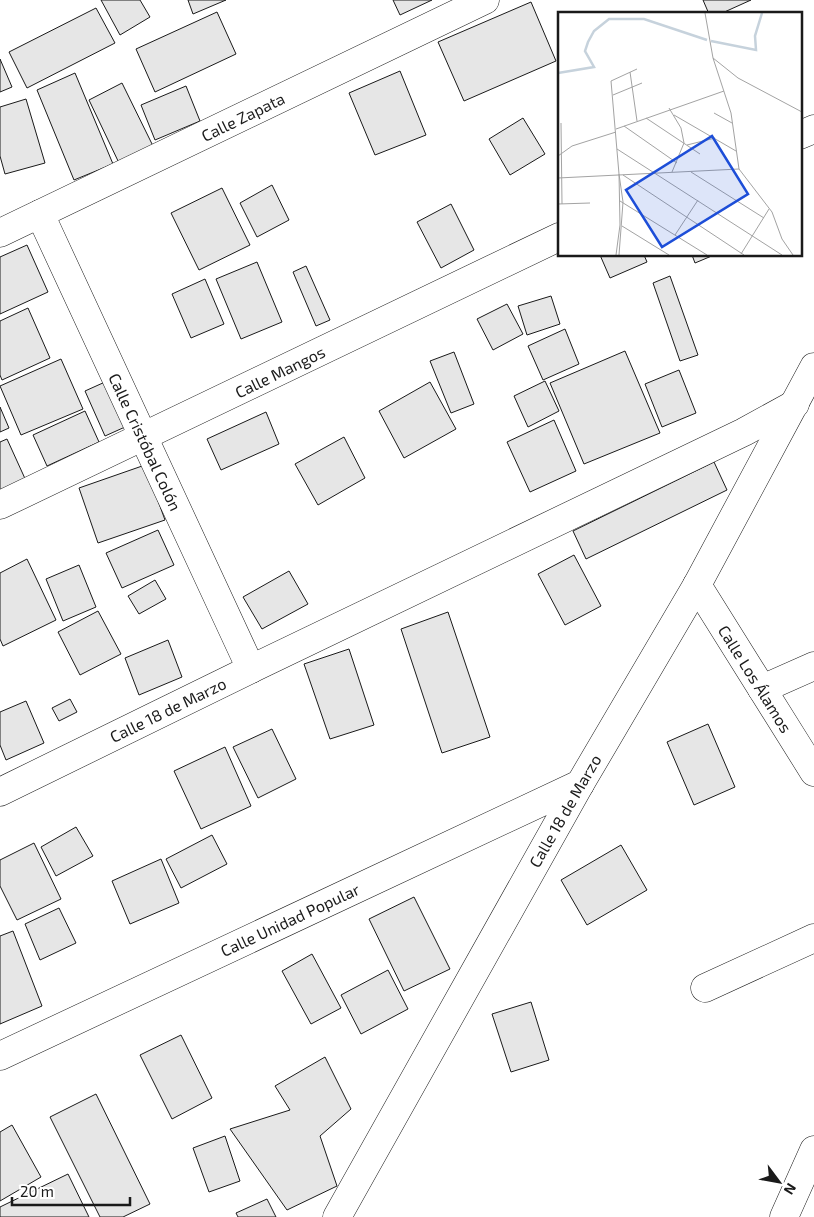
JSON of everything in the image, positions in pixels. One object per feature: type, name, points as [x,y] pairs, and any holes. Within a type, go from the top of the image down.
[{"type":"street","name":"Calle Zapata","points":[[0,233],[485,0]]},
{"type":"street","points":[[802,133],[814,129]]},
{"type":"street","name":"Calle Cristóbal Colón","points":[[40,214],[251,669]]},
{"type":"street","name":"Calle Mangos","points":[[0,505],[558,237]]},
{"type":"street","name":"Calle 18 de Marzo","points":[[337,1217],[580,784],[804,400],[814,367]]},
{"type":"street","name":"Calle 18 de Marzo","points":[[0,792],[744,432],[804,400]]},
{"type":"street","name":"Calle Los Álamos","points":[[697,585],[814,772]]},
{"type":"street","points":[[762,689],[814,666]]},
{"type":"street","name":"Calle Unidad Popular","points":[[0,1056],[580,784]]},
{"type":"street","points":[[705,988],[814,938]]},
{"type":"street","points":[[784,1217],[814,1150]]},
{"type":"building","points":[[101,0],[140,0],[150,17],[120,35]]},
{"type":"building","points":[[188,0],[226,0],[193,14]]},
{"type":"building","points":[[393,0],[432,0],[400,15]]},
{"type":"building","points":[[703,0],[751,0],[724,12],[708,12]]},
{"type":"building","points":[[531,2],[556,61],[464,101],[438,42]]},
{"type":"building","points":[[96,8],[115,43],[27,88],[9,52]]},
{"type":"building","points":[[217,12],[236,54],[155,92],[136,49]]},
{"type":"building","points":[[0,59],[12,87],[0,92]]},
{"type":"building","points":[[400,71],[426,135],[375,155],[349,93]]},
{"type":"building","points":[[75,73],[113,164],[74,180],[37,90]]},
{"type":"building","points":[[122,83],[153,146],[119,163],[89,100]]},
{"type":"building","points":[[186,86],[200,121],[155,140],[141,105]]},
{"type":"building","points":[[26,99],[45,163],[5,174],[0,156],[0,107]]},
{"type":"building","points":[[523,118],[545,154],[510,175],[489,139]]},
{"type":"building","points":[[272,185],[289,220],[257,237],[240,203]]},
{"type":"building","points":[[222,188],[250,245],[199,270],[171,213]]},
{"type":"building","points":[[451,204],[474,250],[441,268],[417,222]]},
{"type":"building","points":[[27,245],[48,292],[0,314],[0,257]]},
{"type":"building","points":[[600,256],[644,256],[647,262],[610,278]]},
{"type":"building","points":[[692,256],[712,256],[695,263]]},
{"type":"building","points":[[257,262],[282,322],[241,339],[216,279]]},
{"type":"building","points":[[306,266],[330,320],[316,326],[293,272]]},
{"type":"building","points":[[670,276],[698,355],[680,361],[653,283]]},
{"type":"building","points":[[205,279],[224,324],[191,338],[172,294]]},
{"type":"building","points":[[551,296],[560,324],[527,335],[518,306]]},
{"type":"building","points":[[507,304],[523,334],[493,350],[477,319]]},
{"type":"building","points":[[28,308],[50,358],[2,380],[0,375],[0,321]]},
{"type":"building","points":[[565,329],[579,364],[543,380],[528,346]]},
{"type":"building","points":[[625,351],[660,433],[584,464],[550,383]]},
{"type":"building","points":[[454,352],[474,404],[451,413],[430,361]]},
{"type":"building","points":[[61,359],[83,409],[21,435],[0,386]]},
{"type":"building","points":[[679,370],[696,413],[662,427],[645,384]]},
{"type":"building","points":[[545,381],[559,411],[528,427],[514,396]]},
{"type":"building","points":[[105,382],[125,427],[105,436],[85,391]]},
{"type":"building","points":[[430,382],[456,429],[404,458],[379,411]]},
{"type":"building","points":[[0,407],[9,428],[0,432]]},
{"type":"building","points":[[85,411],[99,442],[47,466],[33,435]]},
{"type":"building","points":[[266,412],[279,444],[221,470],[207,439]]},
{"type":"building","points":[[554,420],[576,471],[530,492],[507,442]]},
{"type":"building","points":[[344,437],[365,478],[318,505],[295,464]]},
{"type":"building","points":[[7,439],[27,483],[0,496],[0,442]]},
{"type":"building","points":[[714,462],[727,490],[586,559],[573,531]]},
{"type":"building","points":[[145,465],[165,520],[98,543],[79,488]]},
{"type":"building","points":[[158,530],[174,565],[122,588],[106,553]]},
{"type":"building","points":[[574,555],[601,606],[565,625],[538,574]]},
{"type":"building","points":[[27,559],[56,620],[3,646],[0,639],[0,573]]},
{"type":"building","points":[[79,565],[96,607],[63,621],[46,579]]},
{"type":"building","points":[[289,571],[308,604],[262,629],[243,597]]},
{"type":"building","points":[[155,580],[166,599],[139,614],[128,596]]},
{"type":"building","points":[[98,611],[121,654],[80,675],[58,632]]},
{"type":"building","points":[[448,612],[490,737],[442,753],[401,629]]},
{"type":"building","points":[[168,640],[182,677],[139,695],[125,658]]},
{"type":"building","points":[[349,649],[374,725],[330,739],[304,664]]},
{"type":"building","points":[[70,699],[77,712],[59,721],[52,708]]},
{"type":"building","points":[[26,701],[44,743],[6,760],[0,745],[0,712]]},
{"type":"building","points":[[708,724],[735,787],[694,805],[667,742]]},
{"type":"building","points":[[272,729],[296,779],[258,798],[233,747]]},
{"type":"building","points":[[225,747],[251,806],[201,829],[174,771]]},
{"type":"building","points":[[76,827],[93,856],[56,876],[41,847]]},
{"type":"building","points":[[212,835],[227,864],[181,888],[166,859]]},
{"type":"building","points":[[34,843],[61,899],[17,920],[0,886],[0,860]]},
{"type":"building","points":[[621,845],[647,890],[587,925],[561,880]]},
{"type":"building","points":[[161,859],[179,903],[130,924],[112,881]]},
{"type":"building","points":[[414,897],[450,969],[404,991],[369,919]]},
{"type":"building","points":[[59,908],[76,943],[40,960],[25,924]]},
{"type":"building","points":[[13,931],[42,1006],[0,1024],[0,936]]},
{"type":"building","points":[[312,954],[341,1008],[311,1024],[282,971]]},
{"type":"building","points":[[388,970],[408,1009],[361,1034],[341,995]]},
{"type":"building","points":[[531,1002],[549,1060],[511,1072],[492,1014]]},
{"type":"building","points":[[181,1035],[212,1098],[172,1119],[140,1055]]},
{"type":"building","points":[[325,1057],[351,1109],[320,1136],[337,1186],[287,1210],[230,1129],[290,1110],[275,1086]]},
{"type":"building","points":[[96,1094],[150,1204],[123,1217],[100,1217],[50,1117]]},
{"type":"building","points":[[12,1125],[41,1177],[0,1201],[0,1132]]},
{"type":"building","points":[[225,1136],[240,1181],[209,1192],[193,1148]]},
{"type":"building","points":[[68,1174],[89,1217],[0,1217],[0,1207]]},
{"type":"building","points":[[267,1199],[276,1217],[238,1217],[236,1213]]}]
